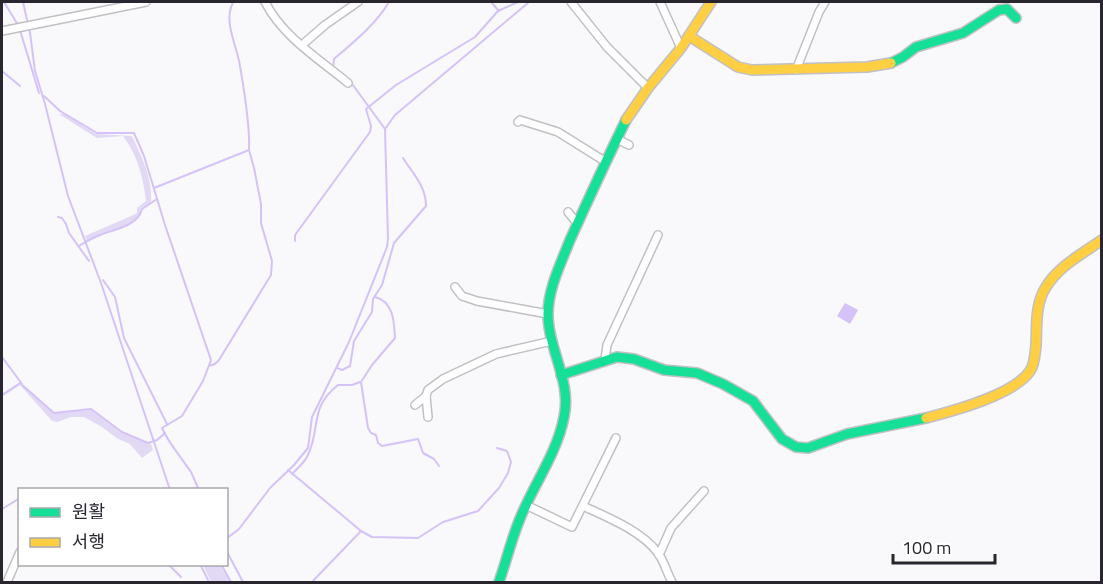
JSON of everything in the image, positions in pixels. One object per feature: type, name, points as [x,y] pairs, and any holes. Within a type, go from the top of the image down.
[{"type":"street","points":[[2,32],[146,2]]},
{"type":"street","points":[[265,2],[279,24],[348,83]]},
{"type":"street","points":[[302,45],[324,25],[358,2]]},
{"type":"street","points":[[571,2],[607,47],[648,88]]},
{"type":"street","points":[[660,2],[681,48]]},
{"type":"street","points":[[500,582],[519,521],[559,435],[565,415],[566,403],[548,314],[560,265],[577,223],[617,139],[648,88],[681,48],[711,2]]},
{"type":"street","points":[[796,70],[825,2]]},
{"type":"street","points":[[689,36],[738,67],[796,70],[886,65],[925,43],[963,33],[999,10],[1007,9],[1016,18]]},
{"type":"street","points":[[518,122],[520,120],[537,124],[558,132],[606,162]]},
{"type":"street","points":[[617,139],[629,145]]},
{"type":"street","points":[[568,212],[577,223]]},
{"type":"street","points":[[605,359],[607,345],[658,235]]},
{"type":"street","points":[[561,375],[615,357],[628,357],[637,362],[675,372],[691,371],[752,400],[783,441],[797,447],[820,446],[843,435],[917,420],[966,406],[1010,387],[1022,379],[1030,371],[1034,361],[1037,311],[1042,294],[1059,272],[1075,257],[1101,240]]},
{"type":"street","points":[[455,287],[462,296],[477,301],[548,314]]},
{"type":"street","points":[[428,417],[426,396],[428,390],[443,379],[496,354],[552,341]]},
{"type":"street","points":[[415,405],[426,396]]},
{"type":"street","points":[[526,505],[572,527],[616,438]]},
{"type":"street","points":[[659,555],[671,528],[704,490]]},
{"type":"street","points":[[583,506],[630,528],[659,555],[672,582]]},
{"type":"street","points":[[7,582],[18,557]]},
{"type":"shaded area","points":[[59,114],[64,114],[96,134],[132,136],[146,168],[151,202],[141,208],[139,216],[130,224],[87,241],[85,236],[137,213],[137,208],[146,201],[143,184],[136,159],[123,136],[97,138]]},
{"type":"shaded area","points":[[845,303],[858,310],[850,324],[837,316]]},
{"type":"shaded area","points":[[17,384],[23,385],[53,413],[91,410],[122,433],[151,444],[153,450],[142,458],[130,444],[84,417],[52,421],[20,385],[2,397]]},
{"type":"shaded area","points":[[203,566],[221,566],[230,582],[211,582]]},
{"type":"waterway","points":[[4,2],[18,25]]},
{"type":"waterway","points":[[23,2],[35,71],[68,196],[101,283],[169,488]]},
{"type":"waterway","points":[[154,188],[249,150],[248,120],[243,86],[229,18],[233,2]]},
{"type":"waterway","points":[[339,71],[333,67],[334,59],[371,25],[389,2]]},
{"type":"waterway","points":[[491,2],[499,11]]},
{"type":"waterway","points":[[295,241],[295,235],[370,132],[371,126],[366,109],[396,85],[475,37],[498,11],[518,2]]},
{"type":"waterway","points":[[228,537],[239,529],[270,488],[308,448],[312,417],[349,342],[387,247],[385,129],[395,115],[529,2]]},
{"type":"waterway","points":[[20,30],[39,93]]},
{"type":"waterway","points":[[2,71],[20,86]]},
{"type":"waterway","points":[[350,81],[385,129]]},
{"type":"waterway","points":[[44,96],[60,111],[97,133],[134,133],[144,156],[211,360],[203,381],[182,416],[162,428],[191,472],[198,488]]},
{"type":"waterway","points":[[209,366],[219,360],[271,275],[272,261],[261,223],[261,204],[249,150]]},
{"type":"waterway","points":[[337,368],[342,370],[350,366],[354,341],[372,312],[373,299],[382,285],[394,243],[426,206],[424,192],[403,158]]},
{"type":"waterway","points":[[79,246],[97,236],[131,223],[140,215],[142,209],[157,199]]},
{"type":"waterway","points":[[58,217],[62,218],[69,233],[89,261]]},
{"type":"waterway","points":[[103,280],[115,297],[124,338],[167,424]]},
{"type":"waterway","points":[[375,297],[386,303],[392,313],[395,338],[361,382],[368,428],[376,435],[378,443],[382,446],[418,439],[423,453],[434,459],[439,466]]},
{"type":"waterway","points":[[2,357],[22,384]]},
{"type":"waterway","points":[[292,474],[308,455],[319,410],[329,393],[338,385],[352,385],[360,382]]},
{"type":"waterway","points":[[2,395],[20,383],[54,413],[91,409],[122,432],[148,443],[157,440],[165,433]]},
{"type":"waterway","points":[[288,470],[361,531],[372,537],[418,538],[443,522],[478,511],[499,488],[508,473],[511,462],[507,451],[497,448]]},
{"type":"waterway","points":[[2,509],[18,499]]},
{"type":"waterway","points":[[312,582],[361,531]]},
{"type":"waterway","points":[[228,554],[243,582]]},
{"type":"waterway","points":[[170,566],[181,577]]},
{"type":"waterway","points":[[201,566],[209,582]]},
{"type":"waterway","points":[[222,566],[231,582]]},
{"type":"traffic: fast","points":[[891,63],[916,47],[963,33],[999,10],[1007,9],[1016,18]]},
{"type":"traffic: fast","points":[[499,582],[524,508],[556,444],[564,417],[565,391],[549,327],[548,314],[553,286],[570,240],[626,120]]},
{"type":"traffic: fast","points":[[561,375],[617,357],[634,359],[664,370],[697,373],[753,401],[782,439],[796,447],[808,448],[847,434],[926,418]]},
{"type":"traffic: slow","points":[[626,120],[648,88],[681,48],[711,2]]},
{"type":"traffic: slow","points":[[689,36],[738,67],[752,70],[867,67],[891,63]]},
{"type":"traffic: slow","points":[[926,418],[982,401],[1022,380],[1034,362],[1038,308],[1042,294],[1051,280],[1064,267],[1102,240]]}]
